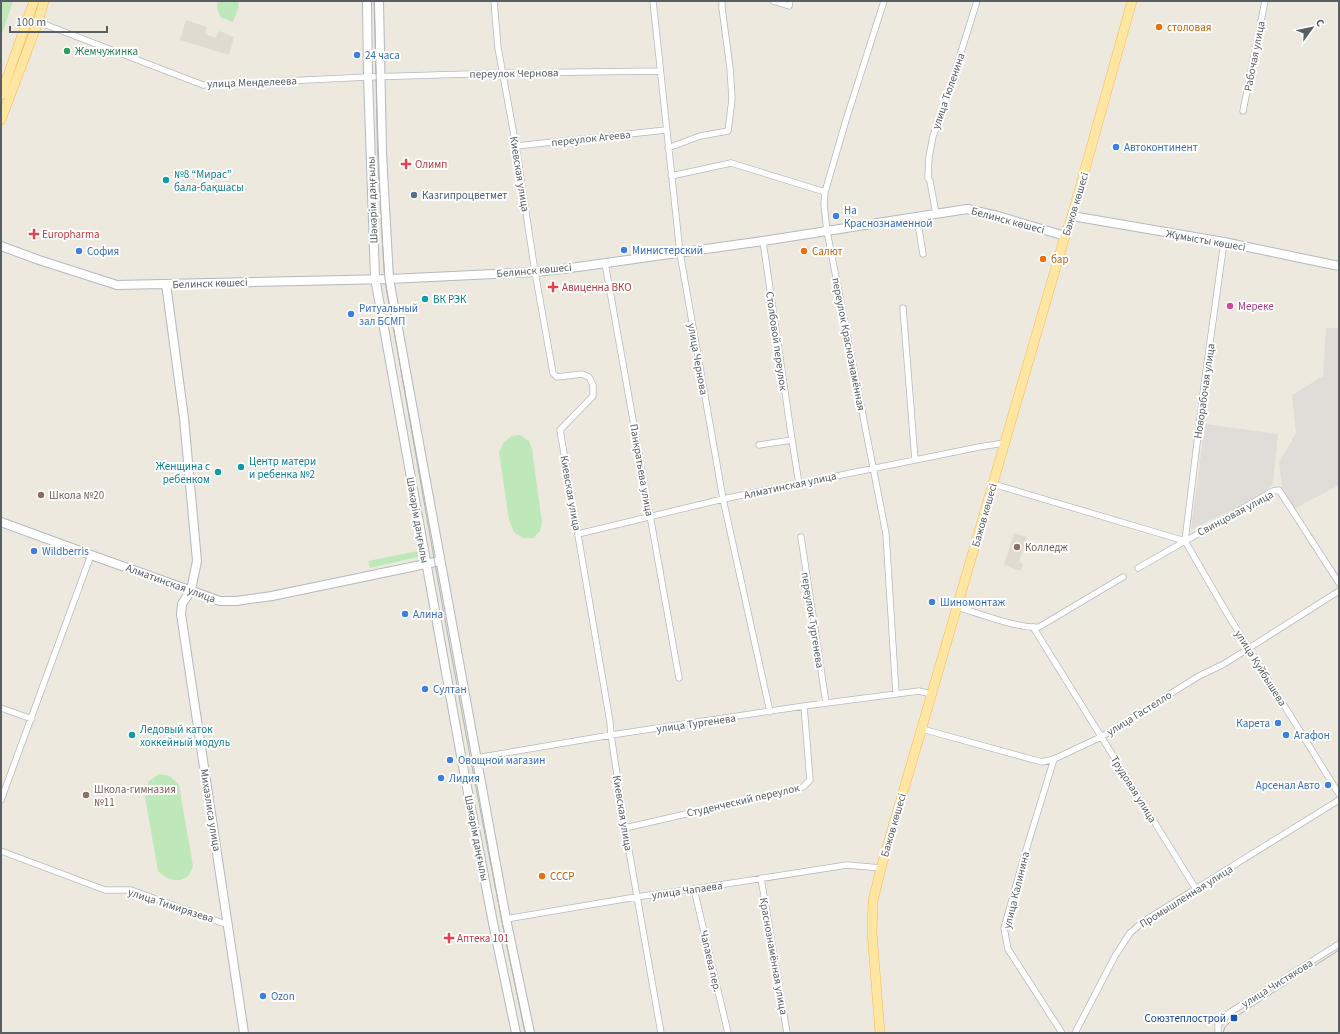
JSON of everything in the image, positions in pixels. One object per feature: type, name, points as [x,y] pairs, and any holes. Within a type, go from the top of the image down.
[{"type":"main road","points":[[1,95],[29,20],[34,1]]},
{"type":"main road","points":[[1,120],[38,22],[44,1]]},
{"type":"main road","name":"Шәкәрім даңғылы","points":[[367,1],[375,278],[462,761],[516,1033]]},
{"type":"main road","name":"Шәкәрім даңғылы","points":[[379,1],[384,201],[389,278],[506,919],[530,1033]]},
{"type":"main road","name":"Бажов көшесі","points":[[880,1033],[872,932],[873,901],[881,868],[1072,216],[1132,1]]},
{"type":"main road","name":"Белинск көшесі","points":[[1,246],[117,285],[389,278],[535,272],[763,241],[967,209],[998,216],[1065,236]]},
{"type":"main road","name":"Жұмысты көшесі","points":[[1072,216],[1224,242],[1339,266]]},
{"type":"main road","name":"Михаэлиса улица","points":[[166,284],[184,418],[196,560],[191,590],[182,604],[181,614],[244,1033]]},
{"type":"main road","name":"Алматинская улица","points":[[1,522],[220,601],[236,601],[272,596],[440,561]]},
{"type":"main road","name":"улица Тургенева","points":[[462,761],[476,758]]},
{"type":"main road","name":"улица Чапаева","points":[[493,923],[506,919]]},
{"type":"street","name":"Киевская улица","points":[[494,1],[498,48],[516,146],[552,373],[557,377],[582,374],[589,377],[593,385],[593,396],[560,430],[610,722],[636,897],[661,1033]]},
{"type":"street","name":"улица Чернова","points":[[653,1],[680,252],[723,499],[770,712]]},
{"type":"street","points":[[668,148],[700,136],[728,131],[732,99],[722,1]]},
{"type":"street","points":[[773,1],[790,3]]},
{"type":"street","name":"переулок Краснознамённая","points":[[884,1],[846,120],[825,192],[824,205],[827,231],[886,534],[896,694]]},
{"type":"street","name":"улица Тюленина","points":[[936,214],[930,181],[928,178],[928,157],[933,136],[941,116],[977,1]]},
{"type":"street","name":"Рабочая улица","points":[[1243,111],[1265,1]]},
{"type":"street","name":"улица Менделеева","points":[[29,20],[38,22],[203,85],[368,77]]},
{"type":"street","name":"переулок Чернова","points":[[368,77],[503,73],[660,71]]},
{"type":"street","name":"переулок Агеева","points":[[516,146],[666,130]]},
{"type":"street","points":[[671,176],[731,163],[825,192]]},
{"type":"street","points":[[917,217],[923,254]]},
{"type":"street","name":"Столбовой переулок","points":[[763,241],[799,484]]},
{"type":"street","name":"Новорабочая улица","points":[[1184,540],[1224,242]]},
{"type":"street","name":"Панкратьева улица","points":[[605,263],[679,678]]},
{"type":"street","points":[[903,308],[915,460]]},
{"type":"street","points":[[759,445],[792,440]]},
{"type":"street","name":"Алматинская улица","points":[[578,534],[723,499],[979,447],[1004,444]]},
{"type":"street","points":[[993,484],[1184,540]]},
{"type":"street","name":"Свинцовая улица","points":[[1138,568],[1184,540],[1273,491],[1279,490],[1339,583]]},
{"type":"street","name":"переулок Тургенева","points":[[801,537],[826,703]]},
{"type":"street","name":"улица Куйбышева","points":[[1184,540],[1228,615],[1339,794]]},
{"type":"street","points":[[1,800],[91,555]]},
{"type":"street","points":[[957,607],[1020,625],[1033,627],[1039,626],[1123,577]]},
{"type":"street","name":"улица Гастелло","points":[[922,729],[1042,762],[1054,759],[1101,736],[1199,676],[1224,664],[1339,591]]},
{"type":"street","name":"Трудовая улица","points":[[1033,627],[1196,889]]},
{"type":"street","name":"улица Тургенева","points":[[476,758],[804,706],[919,691],[931,694]]},
{"type":"street","name":"Студенческий переулок","points":[[625,828],[803,787],[810,780],[804,706]]},
{"type":"street","points":[[1,708],[32,719]]},
{"type":"street","name":"улица Калинина","points":[[1054,759],[1004,928],[1008,949],[1062,1033]]},
{"type":"street","name":"Промышленная улица","points":[[1075,1033],[1115,956],[1130,933],[1144,921],[1339,800]]},
{"type":"street","name":"улица Тимирязева","points":[[1,851],[105,890],[131,890],[228,925]]},
{"type":"street","name":"улица Чапаева","points":[[506,919],[636,897],[847,865],[881,868]]},
{"type":"street","name":"Краснознамённая улица","points":[[761,878],[788,1033]]},
{"type":"street","name":"Чапаева пер.","points":[[694,889],[728,1033]]},
{"type":"street","name":"улица Чистякова","points":[[1218,1033],[1218,1025],[1228,1013],[1339,944]]},
{"type":"shaded area","points":[[186,20],[207,27],[205,34],[216,38],[219,31],[234,37],[229,55],[180,40]]},
{"type":"shaded area","points":[[1326,328],[1339,328],[1339,485],[1294,509],[1283,493],[1279,463],[1296,433],[1292,395],[1323,376]]},
{"type":"shaded area","points":[[1205,424],[1278,434],[1273,483],[1265,492],[1191,530]]},
{"type":"shaded area","name":"Колледж","points":[[1014,533],[1027,537],[1019,562],[1023,564],[1021,571],[1004,565]]},
{"type":"green space","points":[[1,1],[13,1],[1,37]]},
{"type":"green space","points":[[218,1],[239,1],[238,9],[233,22],[220,17],[217,7]]},
{"type":"green space","points":[[520,435],[529,441],[532,449],[542,523],[540,531],[533,538],[523,538],[514,532],[509,520],[499,452],[504,442],[512,436]]},
{"type":"green space","points":[[418,551],[418,557],[370,568],[368,561]]},
{"type":"green space","points":[[159,774],[170,776],[179,785],[193,866],[189,875],[181,880],[173,880],[158,871],[145,797],[149,781]]},
{"type":"tram line","points":[[374,1],[379,175],[385,279],[469,751],[525,1033]]},
{"type":"tram line","points":[[1223,1033],[1225,1027],[1234,1018],[1339,950]]},
{"type":"place","name":"столовая","points":[[1159,27]]},
{"type":"place","name":"Жемчужинка","points":[[67,51]]},
{"type":"place","name":"24 часа","points":[[357,55]]},
{"type":"place","name":"Автоконтинент","points":[[1116,147]]},
{"type":"place","name":"Олимп","points":[[406,164]]},
{"type":"place","name":"№8 “Мирас” бала-бақшасы","points":[[166,180]]},
{"type":"place","name":"Казгипроцветмет","points":[[414,195]]},
{"type":"place","name":"На Краснознаменной","points":[[836,216]]},
{"type":"place","name":"Europharma","points":[[34,234]]},
{"type":"place","name":"Министерский","points":[[624,250]]},
{"type":"place","name":"София","points":[[79,251]]},
{"type":"place","name":"Салют","points":[[804,251]]},
{"type":"place","name":"бар","points":[[1043,259]]},
{"type":"place","name":"Авиценна ВКО","points":[[553,287]]},
{"type":"place","name":"ВК РЭК","points":[[425,299]]},
{"type":"place","name":"Мереке","points":[[1230,306]]},
{"type":"place","name":"Ритуальный зал БСМП","points":[[351,314]]},
{"type":"place","name":"Центр матери и ребенка №2","points":[[241,467]]},
{"type":"place","name":"Женщина с ребенком","points":[[218,472]]},
{"type":"place","name":"Школа №20","points":[[41,495]]},
{"type":"place","name":"Колледж","points":[[1017,547]]},
{"type":"place","name":"Wildberris","points":[[34,551]]},
{"type":"place","name":"Шиномонтаж","points":[[932,602]]},
{"type":"place","name":"Алина","points":[[405,614]]},
{"type":"place","name":"Султан","points":[[425,689]]},
{"type":"place","name":"Карета","points":[[1278,723]]},
{"type":"place","name":"Ледовый каток хоккейный модуль","points":[[132,735]]},
{"type":"place","name":"Агафон","points":[[1286,735]]},
{"type":"place","name":"Овощной магазин","points":[[450,760]]},
{"type":"place","name":"Лидия","points":[[441,778]]},
{"type":"place","name":"Арсенал Авто","points":[[1328,785]]},
{"type":"place","name":"Школа-гимназия №11","points":[[86,795]]},
{"type":"place","name":"СССР","points":[[542,876]]},
{"type":"place","name":"Аптека 101","points":[[449,938]]},
{"type":"place","name":"Ozon","points":[[263,996]]},
{"type":"place","name":"Союзтеплострой","points":[[1234,1018]]}]
